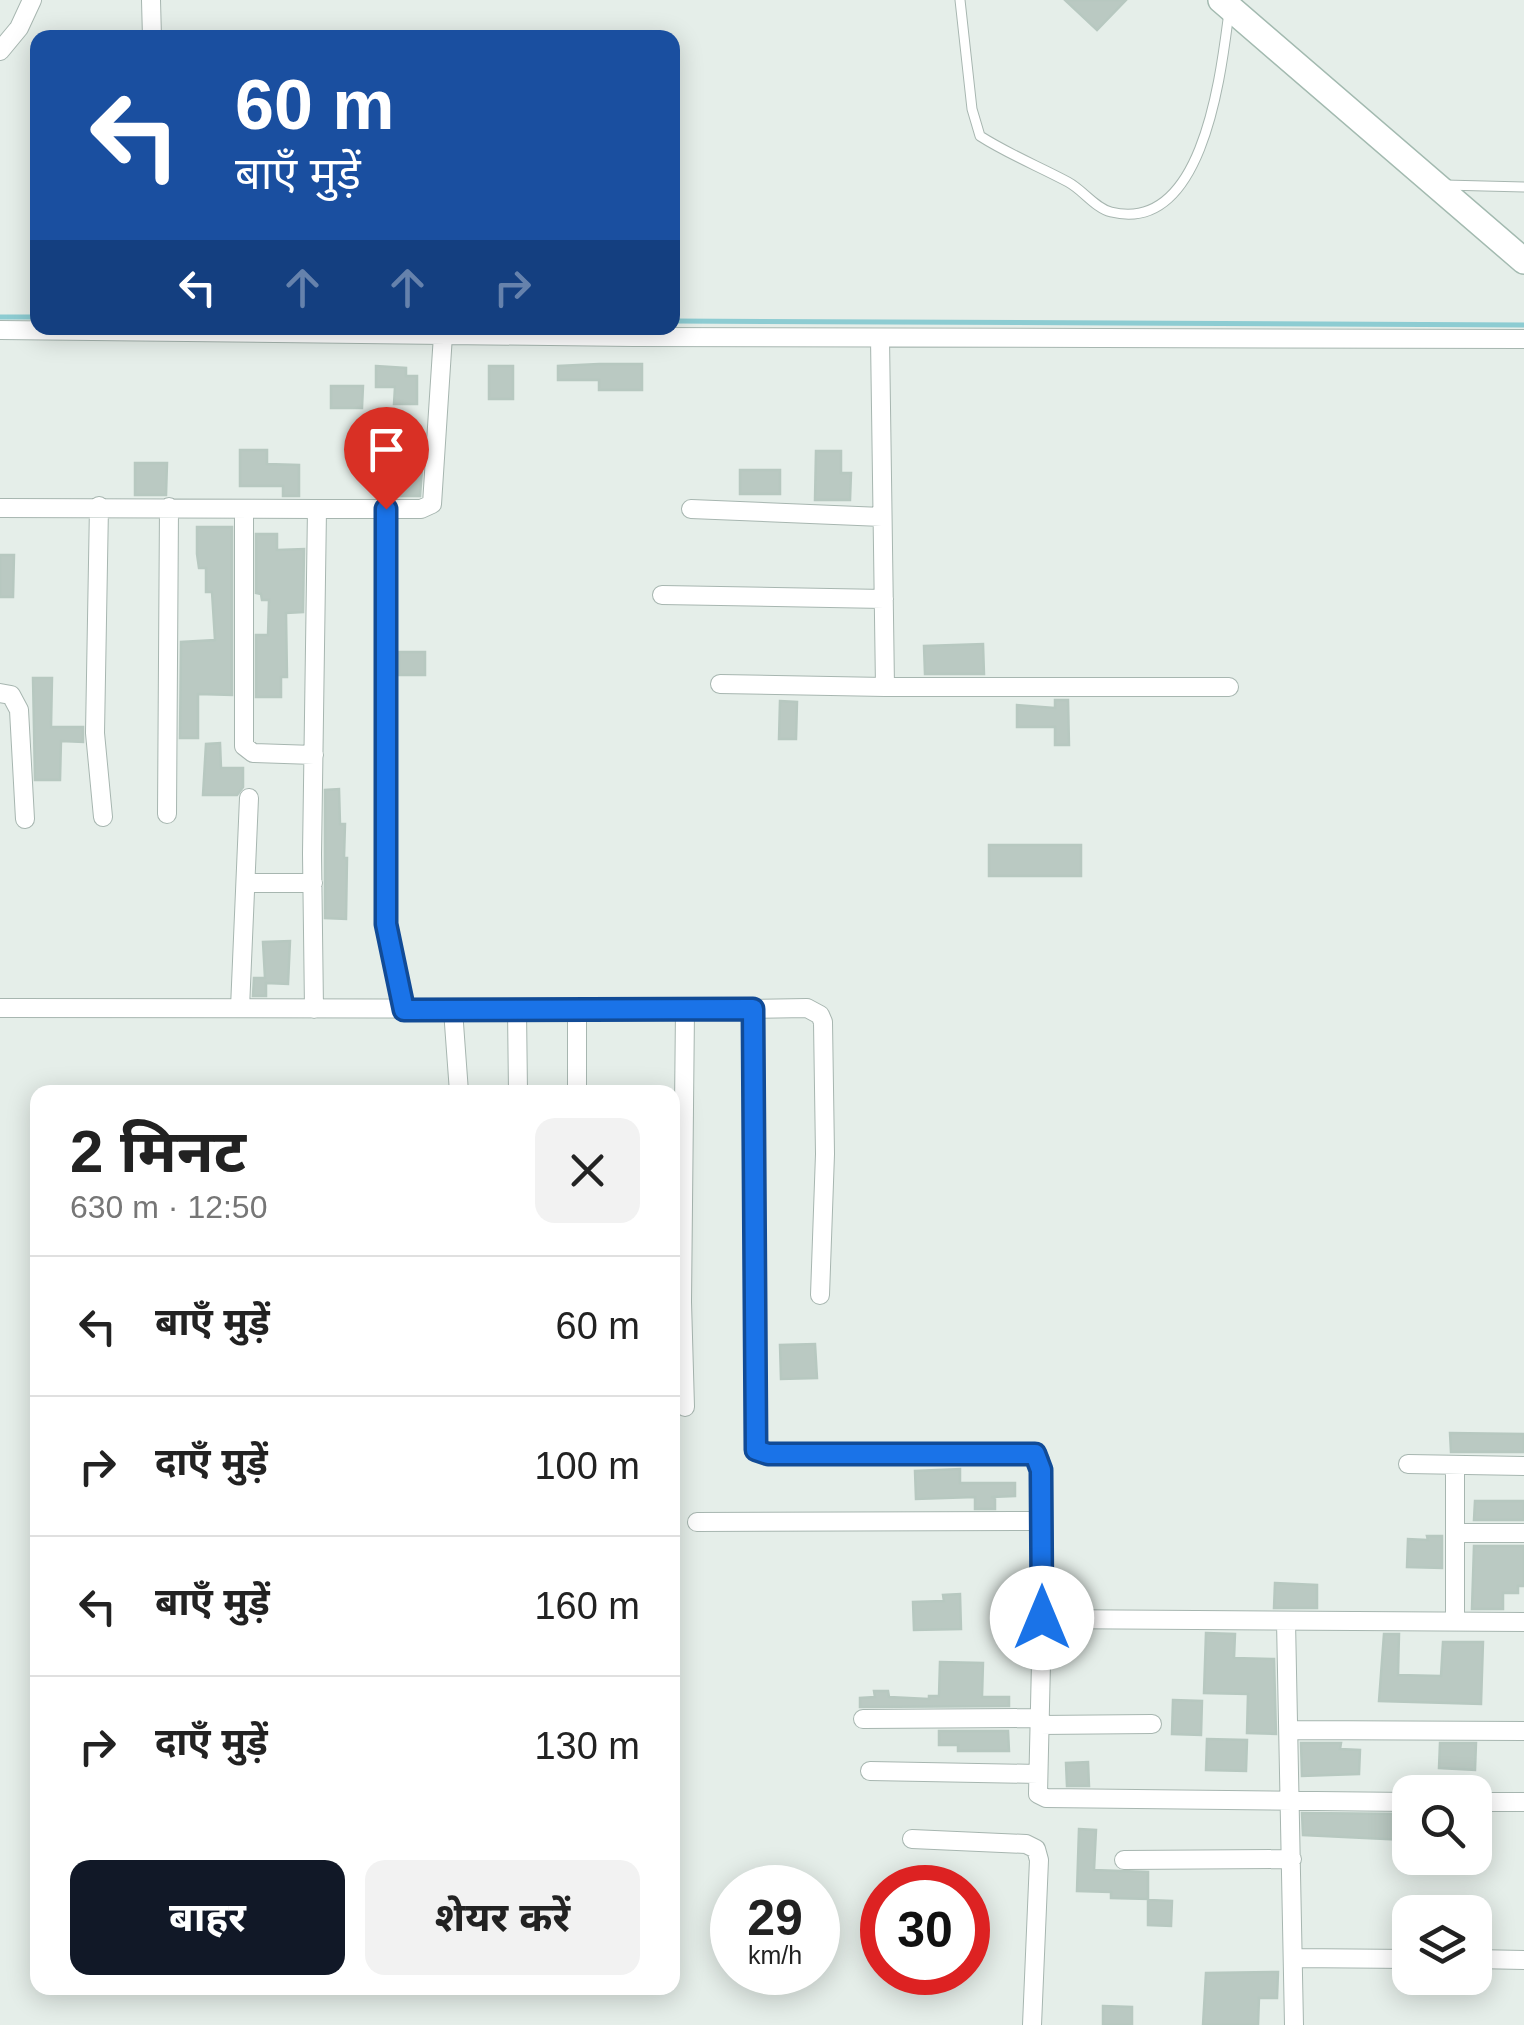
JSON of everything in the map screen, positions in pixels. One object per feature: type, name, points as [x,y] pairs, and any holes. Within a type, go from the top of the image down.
[{"type":"main road","points":[[1225,4],[1524,261]]},
{"type":"street","points":[[0,52],[32,0]]},
{"type":"street","points":[[151,0],[152,30]]},
{"type":"street","points":[[0,330],[30,330]]},
{"type":"street","points":[[0,508],[428,508],[435,499],[442,335],[1524,339]]},
{"type":"street","points":[[880,338],[885,687]]},
{"type":"street","points":[[98,506],[95,733],[103,818]]},
{"type":"street","points":[[167,814],[169,507]]},
{"type":"street","points":[[244,508],[244,746],[253,752],[314,755]]},
{"type":"street","points":[[386,509],[386,924],[404,1010]]},
{"type":"street","points":[[314,1008],[317,510]]},
{"type":"street","points":[[691,510],[882,517]]},
{"type":"street","points":[[662,595],[884,599]]},
{"type":"street","points":[[720,684],[1229,687]]},
{"type":"street","points":[[0,693],[11,695],[19,710],[26,819]]},
{"type":"street","points":[[240,1008],[249,798]]},
{"type":"street","points":[[247,884],[313,882]]},
{"type":"street","points":[[0,1008],[815,1010],[823,1022],[826,1154],[820,1295]]},
{"type":"street","points":[[753,1009],[756,1450],[768,1454],[1029,1452],[1040,1460],[1038,1794],[1046,1798],[1392,1802]]},
{"type":"street","points":[[453,1010],[458,1085]]},
{"type":"street","points":[[577,1010],[577,1085]]},
{"type":"street","points":[[685,1010],[685,1406]]},
{"type":"street","points":[[517,1011],[518,1085]]},
{"type":"street","points":[[1408,1464],[1524,1466]]},
{"type":"street","points":[[1455,1465],[1455,1621]]},
{"type":"street","points":[[697,1522],[1042,1520]]},
{"type":"street","points":[[1456,1533],[1524,1533]]},
{"type":"street","points":[[1042,1618],[1524,1622]]},
{"type":"street","points":[[1286,1621],[1294,2025]]},
{"type":"street","points":[[863,1719],[1152,1724]]},
{"type":"street","points":[[1290,1730],[1524,1732]]},
{"type":"street","points":[[870,1771],[1038,1774]]},
{"type":"street","points":[[1492,1802],[1524,1802]]},
{"type":"street","points":[[912,1839],[1026,1844],[1036,1849],[1032,2025]]},
{"type":"street","points":[[1124,1860],[1292,1859]]},
{"type":"street","points":[[1294,1958],[1392,1959]]},
{"type":"street","points":[[1492,1959],[1524,1960]]},
{"type":"lane","points":[[960,0],[972,109],[980,136],[1016,159],[1071,184],[1107,212],[1127,214],[1154,211],[1177,187],[1206,140],[1218,91],[1225,4]]},
{"type":"lane","points":[[1432,184],[1524,187]]},
{"type":"building","points":[[1065,0],[1126,0],[1097,30]]},
{"type":"building","points":[[642,364],[642,390],[599,390],[599,380],[558,380],[558,366]]},
{"type":"building","points":[[376,366],[406,368],[406,376],[417,376],[417,404],[394,404],[395,387],[376,387]]},
{"type":"building","points":[[489,366],[513,366],[513,399],[489,399]]},
{"type":"building","points":[[331,386],[363,386],[362,408],[331,408]]},
{"type":"building","points":[[240,450],[267,450],[267,464],[299,465],[299,496],[283,496],[283,486],[240,486]]},
{"type":"building","points":[[816,451],[841,451],[841,473],[851,473],[850,500],[815,500]]},
{"type":"building","points":[[135,463],[167,463],[166,495],[135,495]]},
{"type":"building","points":[[400,469],[422,469],[420,496],[399,496]]},
{"type":"building","points":[[740,470],[780,470],[780,494],[740,494]]},
{"type":"building","points":[[197,527],[232,527],[232,695],[198,694],[198,738],[180,738],[181,642],[215,640],[212,592],[206,592],[206,568],[199,568]]},
{"type":"building","points":[[256,534],[277,534],[277,550],[304,549],[303,612],[286,613],[287,677],[281,677],[281,697],[256,697],[256,635],[268,635],[269,600],[262,600],[261,594],[256,593]]},
{"type":"building","points":[[0,555],[14,555],[13,597],[0,597]]},
{"type":"building","points":[[983,644],[984,674],[925,674],[924,646]]},
{"type":"building","points":[[399,652],[425,652],[425,675],[399,675]]},
{"type":"building","points":[[33,678],[52,678],[51,727],[83,727],[83,742],[61,741],[60,780],[35,780]]},
{"type":"building","points":[[1055,700],[1068,700],[1069,745],[1055,745],[1055,727],[1017,727],[1017,705],[1055,708]]},
{"type":"building","points":[[780,701],[797,702],[796,739],[779,739]]},
{"type":"building","points":[[220,743],[221,768],[243,768],[243,787],[237,795],[203,795],[206,744]]},
{"type":"building","points":[[339,789],[340,824],[345,824],[347,858],[346,919],[325,918],[325,790]]},
{"type":"building","points":[[989,845],[1081,845],[1081,876],[989,876]]},
{"type":"building","points":[[290,941],[288,984],[266,983],[266,996],[253,996],[254,978],[265,978],[263,942]]},
{"type":"building","points":[[815,1344],[817,1378],[781,1379],[780,1345]]},
{"type":"building","points":[[1450,1433],[1524,1434],[1524,1452],[1451,1452]]},
{"type":"building","points":[[960,1469],[960,1483],[1015,1483],[1015,1496],[991,1497],[995,1498],[995,1509],[975,1509],[975,1497],[916,1499],[915,1471]]},
{"type":"building","points":[[1475,1501],[1524,1501],[1524,1520],[1474,1520]]},
{"type":"building","points":[[1427,1536],[1442,1536],[1442,1568],[1407,1567],[1408,1539],[1428,1540]]},
{"type":"building","points":[[1474,1546],[1524,1546],[1524,1586],[1518,1586],[1518,1593],[1503,1593],[1503,1609],[1472,1609]]},
{"type":"building","points":[[1275,1583],[1317,1585],[1317,1608],[1274,1608]]},
{"type":"building","points":[[960,1594],[961,1629],[914,1630],[913,1602],[944,1601],[943,1595]]},
{"type":"building","points":[[1206,1633],[1235,1634],[1234,1658],[1274,1659],[1276,1734],[1247,1733],[1248,1694],[1204,1693]]},
{"type":"building","points":[[1384,1634],[1399,1634],[1398,1675],[1441,1676],[1443,1642],[1483,1642],[1481,1704],[1379,1701]]},
{"type":"building","points":[[940,1662],[983,1663],[982,1697],[1009,1697],[1009,1706],[860,1707],[860,1698],[875,1697],[874,1691],[888,1691],[889,1697],[939,1696]]},
{"type":"building","points":[[1173,1700],[1202,1701],[1201,1735],[1172,1734]]},
{"type":"building","points":[[939,1731],[1008,1731],[1009,1751],[958,1751],[958,1745],[939,1745]]},
{"type":"building","points":[[1207,1739],[1247,1740],[1246,1771],[1206,1770]]},
{"type":"building","points":[[1301,1743],[1341,1743],[1340,1749],[1360,1750],[1359,1774],[1302,1776]]},
{"type":"building","points":[[1440,1743],[1476,1743],[1475,1770],[1439,1768]]},
{"type":"building","points":[[1088,1762],[1089,1786],[1067,1786],[1066,1763]]},
{"type":"building","points":[[1302,1813],[1392,1814],[1392,1839],[1303,1835]]},
{"type":"building","points":[[1079,1829],[1096,1830],[1094,1870],[1148,1872],[1148,1899],[1111,1898],[1111,1892],[1077,1891]]},
{"type":"building","points":[[1148,1900],[1172,1901],[1171,1926],[1148,1925]]},
{"type":"building","points":[[1278,1972],[1277,1998],[1259,1998],[1258,2025],[1203,2025],[1206,1973]]},
{"type":"building","points":[[1103,2006],[1132,2007],[1132,2025],[1103,2025]]},
{"type":"waterway","points":[[0,317],[30,317]]},
{"type":"waterway","points":[[680,321],[1524,325]]},
{"type":"route","points":[[386,509],[386,924],[404,1010],[753,1009],[756,1450],[768,1454],[1035,1454],[1041,1470],[1042,1618]]}]
